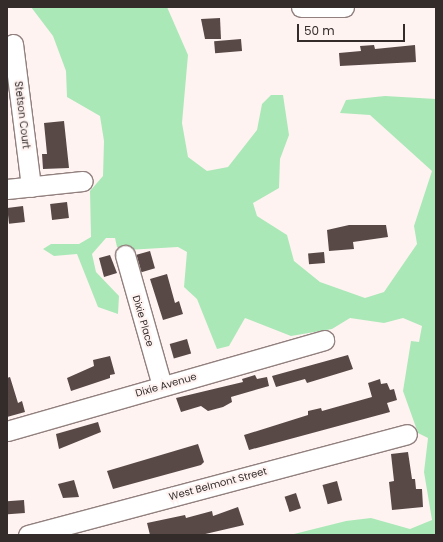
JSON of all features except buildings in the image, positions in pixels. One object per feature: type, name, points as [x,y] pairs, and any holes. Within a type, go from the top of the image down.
[{"type":"street","points":[[301,7],[344,7]]},
{"type":"street","name":"Stetson Court","points":[[12,44],[31,187]]},
{"type":"street","points":[[7,189],[83,182]]},
{"type":"street","name":"Dixie Place","points":[[124,255],[162,386]]},
{"type":"street","name":"Dixie Avenue","points":[[7,431],[324,340]]},
{"type":"street","name":"West Belmont Street","points":[[28,535],[408,434]]},
{"type":"green space","points":[[31,7],[167,7],[188,55],[182,123],[188,157],[207,171],[228,167],[257,130],[262,104],[271,95],[283,95],[289,135],[280,159],[279,188],[253,203],[257,216],[287,235],[294,261],[320,282],[365,298],[384,292],[417,244],[414,226],[432,171],[370,115],[340,113],[346,100],[385,96],[436,99],[436,535],[290,535],[346,521],[371,518],[410,529],[432,520],[424,472],[428,438],[418,433],[403,391],[411,341],[419,342],[422,326],[403,318],[384,323],[350,318],[332,329],[291,336],[245,318],[229,346],[217,349],[197,299],[184,287],[187,252],[178,247],[127,250],[117,247],[115,238],[106,238],[92,254],[96,272],[119,296],[118,314],[98,307],[77,254],[54,256],[43,249],[51,244],[79,244],[91,237],[90,191],[103,176],[104,141],[100,116],[67,97],[66,71],[53,36]]}]
